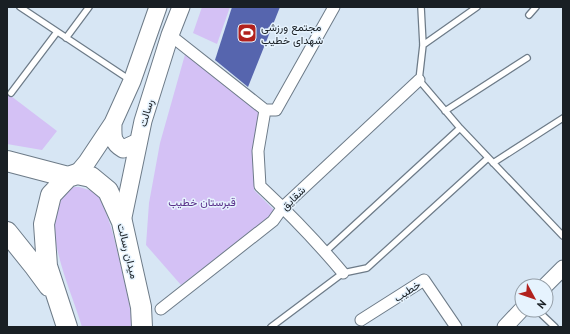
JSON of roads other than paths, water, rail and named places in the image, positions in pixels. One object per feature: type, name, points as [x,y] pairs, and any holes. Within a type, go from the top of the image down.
[{"type":"highway","name":"میدان رسالت","points":[[7,161],[73,175],[91,177],[108,191],[122,222],[141,307],[142,327]]},
{"type":"highway","points":[[66,326],[47,266],[44,224],[51,195],[73,175]]},
{"type":"highway","points":[[7,232],[35,267],[58,300]]},
{"type":"main road","points":[[73,175],[87,162],[113,123],[132,81],[158,7]]},
{"type":"main road","name":"رسالت","points":[[122,222],[143,121],[170,35],[181,7]]},
{"type":"main road","points":[[113,123],[112,137],[117,145],[123,149],[138,142]]},
{"type":"main road","points":[[553,278],[563,268]]},
{"type":"main road","points":[[141,307],[151,327]]},
{"type":"main road","points":[[505,327],[514,317]]},
{"type":"street","points":[[170,35],[265,110],[276,110],[334,7]]},
{"type":"street","name":"شقایق","points":[[162,309],[274,221],[283,207],[420,80]]},
{"type":"street","points":[[265,110],[258,151],[260,186],[283,207],[343,273]]},
{"type":"street","name":"خطیب","points":[[361,320],[424,280],[456,327]]},
{"type":"lane","points":[[20,7],[132,81]]},
{"type":"lane","points":[[66,38],[88,7]]},
{"type":"lane","points":[[151,7],[152,25]]},
{"type":"lane","points":[[421,7],[422,45],[420,80],[460,128],[563,236]]},
{"type":"lane","points":[[422,45],[477,7]]},
{"type":"lane","points":[[529,15],[536,7]]},
{"type":"lane","points":[[11,93],[57,32]]},
{"type":"lane","points":[[445,111],[527,58]]},
{"type":"lane","points":[[493,163],[563,118]]},
{"type":"lane","points":[[325,252],[460,128]]},
{"type":"lane","points":[[271,327],[343,273],[367,268],[488,158]]},
{"type":"lane","points":[[545,318],[554,327]]},
{"type":"place","name":"مجتمع ورزشی شهدای خطیب","points":[[247,33]]},
{"type":"park label","name":"قبرستان خطیب","points":[[202,202]]}]
